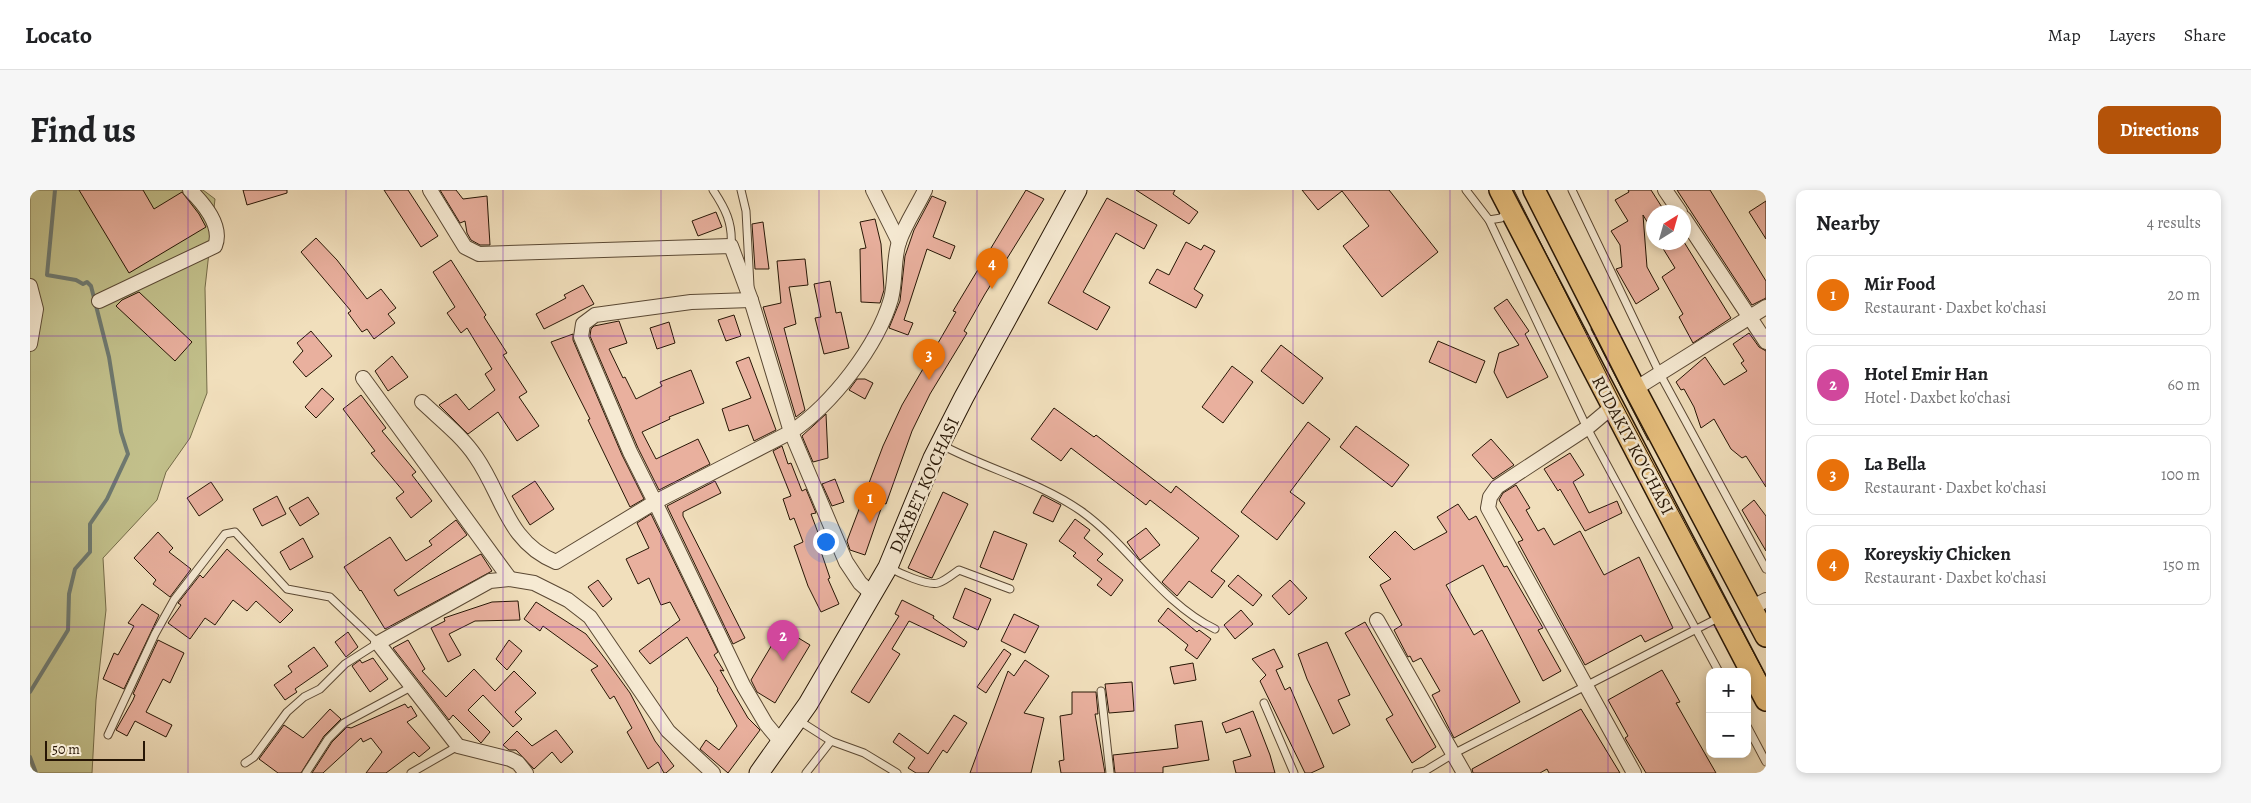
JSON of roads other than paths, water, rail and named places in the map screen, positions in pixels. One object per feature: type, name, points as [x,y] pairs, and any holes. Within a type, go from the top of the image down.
[{"type":"main road","name":"DAXBET KO'CHASI","points":[[759,773],[798,719],[888,567],[940,444],[1077,190]]},
{"type":"main road","name":"RUDAKIY KO'CHASI","points":[[1500,190],[1766,700]]},
{"type":"main road","name":"RUDAKIY KO'CHASI","points":[[1534,190],[1635,389],[1758,604],[1766,636]]},
{"type":"main road","points":[[1722,616],[1758,604]]},
{"type":"street","points":[[99,302],[215,246],[218,235],[217,227],[200,200],[190,190]]},
{"type":"street","points":[[430,190],[465,247],[479,254],[732,246],[751,300],[791,432],[846,562],[860,583],[871,593]]},
{"type":"street","points":[[873,190],[874,196],[899,242]]},
{"type":"street","points":[[422,402],[469,446],[488,478],[509,523],[522,540],[543,556],[556,562],[655,502],[791,432],[807,421],[851,372],[879,330],[891,298],[899,242],[925,190]]},
{"type":"street","points":[[1665,190],[1675,205]]},
{"type":"street","points":[[1691,229],[1766,342]]},
{"type":"street","points":[[30,286],[36,308],[30,344]]},
{"type":"street","points":[[751,300],[691,302],[595,315],[583,324],[581,337],[630,452],[743,685],[766,724],[782,742]]},
{"type":"street","points":[[1635,389],[1766,307]]},
{"type":"street","points":[[364,378],[514,579]]},
{"type":"street","points":[[1612,407],[1587,428],[1497,487],[1490,497],[1488,508],[1634,773]]},
{"type":"street","points":[[526,773],[518,763],[510,759],[458,746],[378,643],[490,582],[514,579],[534,583],[568,600],[590,617],[668,732],[713,773]]},
{"type":"street","points":[[1377,620],[1464,773]]},
{"type":"lane","points":[[713,190],[728,216],[732,230],[732,246]]},
{"type":"lane","points":[[741,190],[746,211],[751,300]]},
{"type":"lane","points":[[1466,190],[1489,220],[1587,428],[1717,668]]},
{"type":"lane","points":[[1572,190],[1660,374],[1766,569]]},
{"type":"lane","points":[[1489,220],[1501,218],[1510,209]]},
{"type":"lane","points":[[940,444],[1035,484],[1083,512],[1183,609],[1215,629]]},
{"type":"lane","points":[[108,735],[174,600],[225,534],[229,531],[235,532],[287,589],[330,597],[378,643],[345,664],[320,689],[304,697],[292,707],[254,757],[245,763]]},
{"type":"lane","points":[[888,567],[901,574],[933,584],[941,582],[959,570],[1010,589]]},
{"type":"lane","points":[[1416,773],[1425,771],[1453,754],[1722,616]]},
{"type":"lane","points":[[306,773],[328,739],[344,723],[411,687]]},
{"type":"lane","points":[[1101,691],[1110,773]]},
{"type":"lane","points":[[1264,703],[1294,773]]},
{"type":"lane","points":[[798,719],[831,741],[864,753],[897,773]]},
{"type":"lane","points":[[1751,734],[1766,762]]},
{"type":"lane","points":[[806,773],[831,741]]},
{"type":"lane","points":[[411,773],[458,746]]},
{"type":"waterway","points":[[30,692],[68,630],[69,594],[75,569],[90,552],[90,524],[107,499],[128,454],[121,432],[109,357],[91,286],[87,282],[83,284],[76,280],[47,275],[55,190]]},
{"type":"waterway","points":[[30,757],[36,773]]},
{"type":"tram line","points":[[1514,190],[1620,401],[1766,676]]},
{"type":"tram line","points":[[1591,329],[1648,440]]},
{"type":"place","name":"Koreyskiy Chicken","points":[[992,289]]},
{"type":"place","name":"La Bella","points":[[929,380]]},
{"type":"place","name":"Mir Food","points":[[870,523]]},
{"type":"place","name":"Hotel Emir Han","points":[[783,661]]}]
